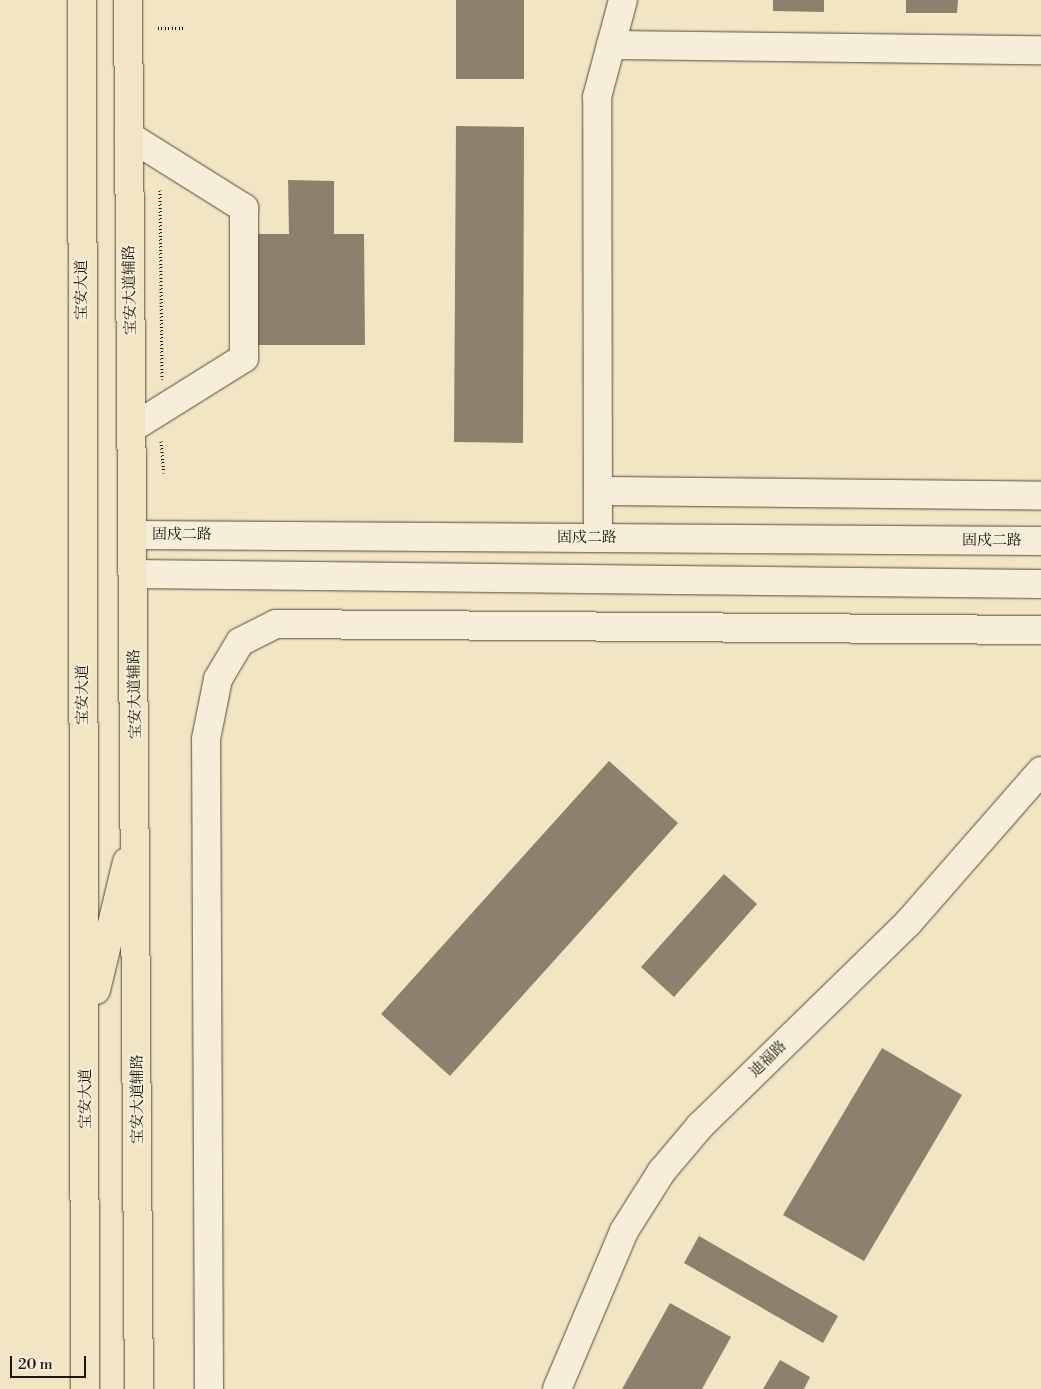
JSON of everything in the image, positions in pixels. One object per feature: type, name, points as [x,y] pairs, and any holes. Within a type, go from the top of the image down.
[{"type":"main road","name":"宝安大道","points":[[82,0],[86,1030],[85,1389]]},
{"type":"main road","name":"宝安大道辅路","points":[[128,0],[137,821],[139,1389]]},
{"type":"main road","points":[[86,1030],[137,821]]},
{"type":"street","points":[[598,538],[597,97],[623,0]]},
{"type":"street","points":[[611,45],[1041,50]]},
{"type":"street","points":[[129,136],[244,208],[244,358],[132,428]]},
{"type":"street","points":[[598,492],[1041,496]]},
{"type":"street","name":"固戍二路","points":[[133,535],[1041,541]]},
{"type":"street","points":[[134,574],[1041,584]]},
{"type":"street","points":[[209,1389],[206,739],[218,679],[240,642],[276,624],[1041,630]]},
{"type":"street","name":"迪福路","points":[[556,1389],[624,1231],[662,1171],[700,1126],[908,923],[1041,771]]},
{"type":"path","points":[[158,28],[184,28]]},
{"type":"path","points":[[160,190],[162,385]]},
{"type":"path","points":[[160,432],[164,473]]},
{"type":"building","points":[[456,0],[524,0],[524,79],[456,79]]},
{"type":"building","points":[[773,0],[824,0],[824,12],[773,11]]},
{"type":"building","points":[[906,0],[958,0],[957,13],[906,13]]},
{"type":"building","points":[[456,126],[524,127],[523,443],[454,442]]},
{"type":"building","points":[[288,180],[334,181],[334,234],[364,234],[365,345],[258,345],[258,234],[289,234]]},
{"type":"building","points":[[609,761],[678,823],[450,1076],[381,1014]]},
{"type":"building","points":[[724,874],[757,904],[674,997],[641,967]]},
{"type":"building","points":[[882,1048],[962,1095],[864,1261],[783,1215]]},
{"type":"building","points":[[699,1236],[838,1316],[823,1343],[684,1263]]},
{"type":"building","points":[[670,1303],[731,1337],[702,1389],[622,1389]]},
{"type":"building","points":[[780,1360],[810,1377],[804,1389],[763,1389]]}]
